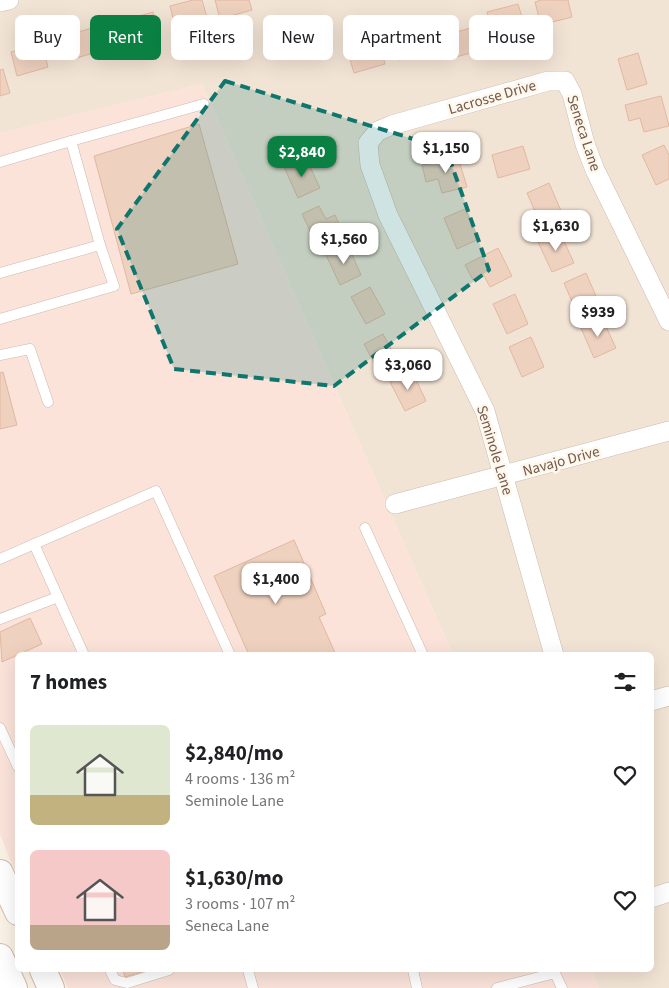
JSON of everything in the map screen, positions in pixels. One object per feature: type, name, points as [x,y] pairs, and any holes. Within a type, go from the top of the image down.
[{"type":"main road","points":[[0,873],[15,904]]},
{"type":"main road","points":[[0,957],[14,988]]},
{"type":"main road","points":[[44,972],[51,988]]},
{"type":"street","points":[[0,2],[9,0]]},
{"type":"street","name":"Lacrosse Drive","points":[[368,143],[378,131],[392,125],[548,81],[565,80]]},
{"type":"street","name":"Seneca Lane","points":[[565,80],[572,94],[585,144],[595,170],[669,321]]},
{"type":"street","name":"Seminole Lane","points":[[368,143],[370,165],[380,196],[485,411],[553,652]]},
{"type":"street","name":"Navajo Drive","points":[[396,504],[669,431]]},
{"type":"street","points":[[654,700],[669,696]]},
{"type":"street","points":[[654,897],[669,892]]},
{"type":"lane","points":[[0,162],[204,104]]},
{"type":"lane","points":[[0,319],[114,286],[100,245],[71,141]]},
{"type":"lane","points":[[0,274],[100,245]]},
{"type":"lane","points":[[0,355],[30,349],[48,402]]},
{"type":"lane","points":[[0,559],[156,492],[229,652]]},
{"type":"lane","points":[[365,528],[422,652]]},
{"type":"lane","points":[[34,544],[83,652]]},
{"type":"lane","points":[[0,619],[58,597]]},
{"type":"lane","points":[[0,728],[15,759]]},
{"type":"lane","points":[[111,972],[115,980],[127,983],[163,972]]},
{"type":"lane","points":[[249,972],[253,988]]},
{"type":"lane","points":[[413,972],[417,988]]},
{"type":"lane","points":[[496,988],[555,972],[562,988]]},
{"type":"highlighted area","points":[[225,81],[446,149],[489,270],[334,386],[174,369],[117,229]]},
{"type":"shaded area","points":[[0,0],[669,0],[669,988],[599,988],[592,972],[654,972],[654,652],[452,652],[202,84],[0,133]]},
{"type":"shaded area","points":[[202,84],[452,652],[15,652],[15,870],[0,835],[0,133]]},
{"type":"shaded area","points":[[61,972],[592,972],[599,988],[68,988]]},
{"type":"building","points":[[193,0],[202,0],[206,15],[172,15],[170,6]]},
{"type":"building","points":[[215,0],[249,0],[252,10],[234,15],[219,15]]},
{"type":"building","points":[[541,0],[568,0],[572,17],[553,22],[553,15],[538,15],[535,2]]},
{"type":"building","points":[[518,4],[521,15],[488,15],[487,12]]},
{"type":"building","points":[[153,12],[154,15],[143,15]]},
{"type":"building","points":[[469,28],[469,53],[459,56],[459,31]]},
{"type":"building","points":[[90,29],[90,54],[80,57],[80,31]]},
{"type":"building","points":[[15,51],[15,60],[46,60],[48,67],[17,76],[11,52]]},
{"type":"building","points":[[638,53],[647,84],[627,90],[618,59]]},
{"type":"building","points":[[350,60],[384,60],[385,64],[354,73]]},
{"type":"building","points":[[3,69],[10,93],[0,96],[0,70]]},
{"type":"building","points":[[661,96],[669,126],[644,132],[640,118],[629,121],[625,105]]},
{"type":"building","points":[[199,124],[238,264],[131,294],[94,156]]},
{"type":"building","points":[[664,145],[669,155],[669,179],[656,185],[642,155]]},
{"type":"building","points":[[523,146],[530,169],[498,178],[492,155]]},
{"type":"building","points":[[458,157],[467,187],[442,193],[438,179],[426,182],[422,165]]},
{"type":"building","points":[[306,158],[320,188],[298,198],[284,167]]},
{"type":"building","points":[[549,183],[562,213],[540,223],[527,193]]},
{"type":"building","points":[[319,206],[326,219],[335,215],[342,230],[316,243],[302,214]]},
{"type":"building","points":[[465,209],[479,239],[457,249],[444,218]]},
{"type":"building","points":[[560,232],[574,263],[552,272],[538,242]]},
{"type":"building","points":[[348,245],[361,275],[340,285],[326,255]]},
{"type":"building","points":[[498,248],[512,276],[490,287],[483,274],[473,280],[465,265]]},
{"type":"building","points":[[586,273],[599,303],[577,313],[564,283]]},
{"type":"building","points":[[370,287],[385,314],[366,324],[351,297]]},
{"type":"building","points":[[515,294],[528,324],[507,334],[493,304]]},
{"type":"building","points":[[602,318],[616,348],[594,358],[581,328]]},
{"type":"building","points":[[383,334],[398,362],[379,372],[364,344]]},
{"type":"building","points":[[531,337],[544,367],[522,377],[509,347]]},
{"type":"building","points":[[412,371],[426,401],[405,411],[390,382]]},
{"type":"building","points":[[3,372],[17,425],[0,429],[0,373]]},
{"type":"building","points":[[294,540],[326,614],[319,617],[335,652],[248,652],[214,576]]},
{"type":"building","points":[[30,618],[42,644],[24,652],[15,652],[15,656],[2,662],[0,632]]},
{"type":"building","points":[[124,972],[141,972],[125,977]]}]
